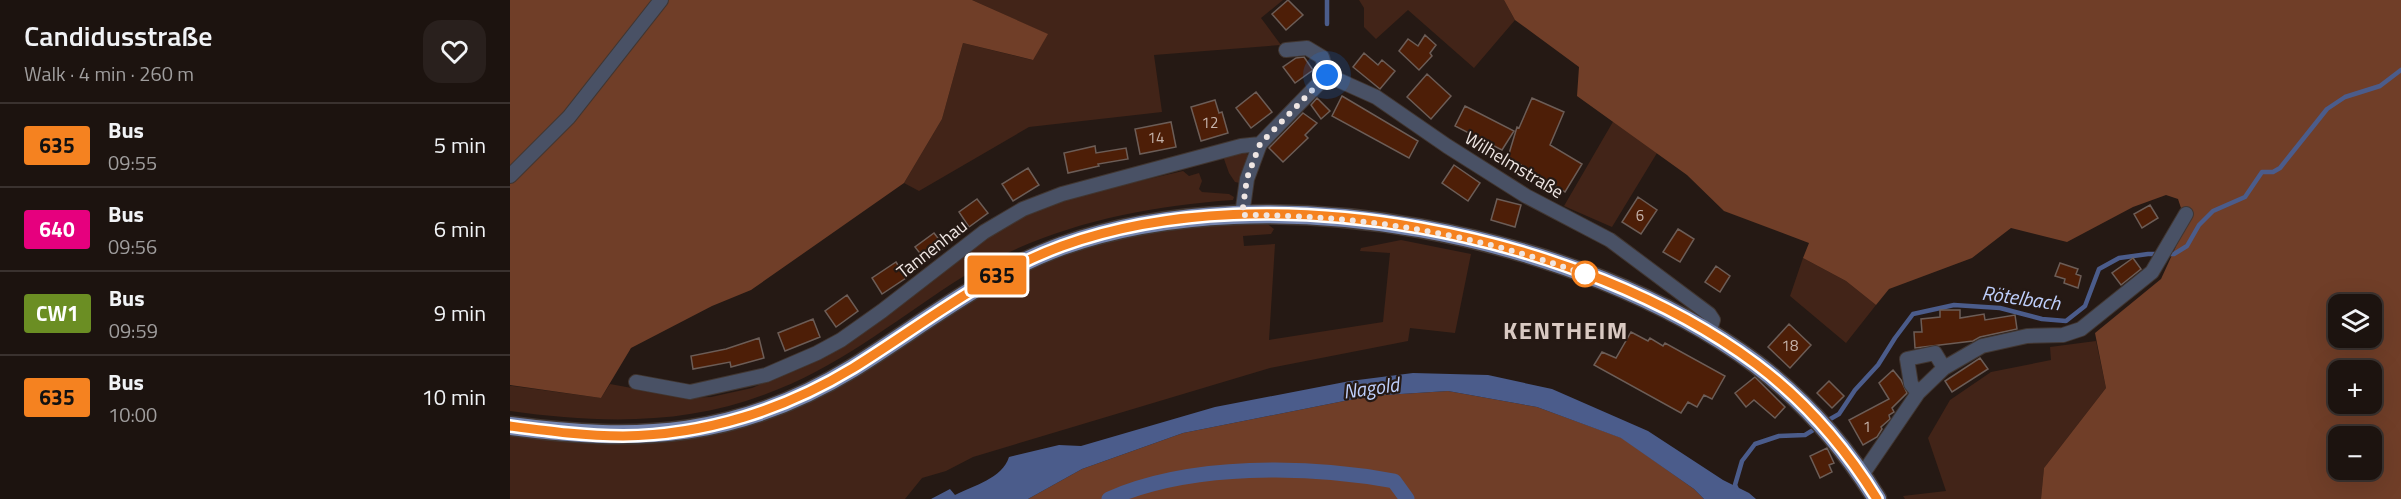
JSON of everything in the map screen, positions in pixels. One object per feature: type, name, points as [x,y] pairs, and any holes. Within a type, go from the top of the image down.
[{"type":"main road","points":[[510,426],[589,435],[623,436],[657,434],[735,420],[771,409],[815,390],[969,291],[1023,261],[1101,234],[1144,224],[1242,215],[1342,218],[1435,232],[1487,243],[1551,262],[1616,286],[1661,307],[1709,333],[1758,366],[1816,418],[1862,475],[1877,499]]},
{"type":"street","points":[[510,176],[569,117],[661,0]]},
{"type":"street","points":[[1242,215],[1247,178],[1260,144],[1327,75],[1322,57],[1315,52],[1307,48],[1286,50]]},
{"type":"street","name":"Wilhelmstraße","points":[[1327,75],[1376,97],[1526,196],[1610,240],[1709,314],[1713,320],[1709,333]]},
{"type":"street","name":"Tannenhau","points":[[636,382],[690,392],[766,375],[817,353],[840,340],[882,311],[984,232],[1023,209],[1062,194],[1240,146],[1260,144]]},
{"type":"street","points":[[1862,475],[1918,393],[1944,369],[1982,346],[2027,336],[2063,335],[2081,329],[2152,272],[2186,214]]},
{"type":"street","points":[[1918,393],[1911,384],[1907,359],[1935,353],[1944,369]]},
{"type":"shaded area","points":[[510,0],[972,0],[1048,34],[1033,60],[963,43],[942,119],[904,183],[751,290],[712,306],[631,348],[601,398],[510,385]]},
{"type":"shaded area","points":[[972,0],[1283,0],[1261,18],[1281,45],[1154,55],[1162,112],[1029,127],[919,191],[904,183],[942,119],[963,43],[1032,60],[1047,34]]},
{"type":"shaded area","points":[[1359,0],[1504,0],[1515,20],[1474,68],[1408,10],[1376,39],[1364,27],[1364,8]]},
{"type":"shaded area","points":[[1504,0],[2401,0],[2401,499],[2041,499],[2044,468],[2106,388],[2095,333],[2161,279],[2188,220],[2178,199],[2166,195],[2133,207],[2067,242],[2011,228],[1972,258],[1889,289],[1876,305],[1846,281],[1803,258],[1809,243],[1724,211],[1687,175],[1577,96],[1579,67],[1515,20]]},
{"type":"shaded area","points":[[1614,120],[1657,153],[1612,227],[1564,206]]},
{"type":"shaded area","points":[[1245,151],[1249,157],[1240,183],[1235,182],[1224,159],[1227,155]]},
{"type":"shaded area","points":[[1183,171],[1189,176],[1199,173],[1202,181],[1199,189],[1202,192],[1229,194],[1234,197],[1233,200],[1159,208],[1123,215],[1053,234],[1019,248],[953,283],[816,372],[766,394],[703,412],[671,417],[575,418],[510,411],[510,386],[601,398],[610,384],[686,398],[711,397],[752,388],[822,358],[867,329],[998,230],[1031,211],[1062,199]]},
{"type":"shaded area","points":[[1265,222],[1274,229],[1271,234],[1243,236],[1244,246],[1275,244],[1269,340],[1383,322],[1390,253],[1360,251],[1361,248],[1401,240],[1471,254],[1455,333],[1410,328],[1408,341],[1270,368],[973,457],[946,471],[922,478],[905,499],[510,499],[510,433],[607,443],[662,441],[735,428],[919,332],[1026,269],[1078,249],[1169,228]]},
{"type":"shaded area","points":[[1803,258],[1846,281],[1876,305],[1846,343],[1790,296]]},
{"type":"shaded area","points":[[2096,341],[2106,388],[2044,468],[2041,499],[1905,499],[1903,496],[1946,491],[1928,438],[1950,400],[1991,372],[2051,360],[2050,347]]},
{"type":"shaded area","points":[[1448,391],[1537,407],[1622,438],[1694,489],[1704,499],[1028,499],[1082,469],[1183,433],[1369,396]]},
{"type":"water","name":"Nagold","points":[[1413,373],[1488,375],[1552,389],[1648,431],[1756,499],[1704,499],[1694,489],[1621,438],[1537,407],[1448,391],[1369,396],[1183,433],[1082,469],[1028,499],[931,499],[950,489],[955,495],[994,476],[1005,465],[1009,457],[1059,445],[1081,446],[1215,407],[1350,381]]},
{"type":"building","points":[[1288,0],[1303,15],[1286,30],[1272,14]]},
{"type":"building","points":[[1425,35],[1436,45],[1430,53],[1432,56],[1419,70],[1399,51],[1408,39],[1418,46]]},
{"type":"building","points":[[1364,53],[1378,65],[1382,60],[1395,71],[1380,89],[1353,67]]},
{"type":"building","points":[[1304,57],[1313,70],[1295,83],[1283,67],[1296,58]]},
{"type":"building","points":[[1427,74],[1451,96],[1431,119],[1407,97]]},
{"type":"building","points":[[1256,92],[1272,112],[1251,128],[1236,108]]},
{"type":"building","points":[[1342,96],[1418,141],[1409,158],[1332,116]]},
{"type":"building","points":[[1317,98],[1330,111],[1321,119],[1311,105]]},
{"type":"building","points":[[1532,98],[1564,112],[1550,145],[1582,164],[1565,192],[1508,157],[1517,127],[1519,128]]},
{"type":"building","points":[[1215,100],[1219,113],[1222,112],[1228,133],[1201,141],[1191,107]]},
{"type":"building","points":[[1465,106],[1514,131],[1502,150],[1455,126]]},
{"type":"building","points":[[1303,113],[1317,123],[1305,135],[1308,138],[1283,162],[1269,148]]},
{"type":"building","points":[[1171,122],[1176,147],[1140,154],[1135,129]]},
{"type":"building","points":[[1095,146],[1096,153],[1126,148],[1128,159],[1098,164],[1099,166],[1068,173],[1064,153]]},
{"type":"building","points":[[1454,165],[1480,183],[1468,201],[1442,183]]},
{"type":"building","points":[[1028,168],[1039,185],[1013,201],[1002,184]]},
{"type":"building","points":[[1638,197],[1657,210],[1641,234],[1622,222]]},
{"type":"building","points":[[977,199],[988,213],[969,227],[959,212]]},
{"type":"building","points":[[1497,199],[1521,205],[1515,227],[1491,220]]},
{"type":"building","points":[[2150,205],[2158,218],[2142,228],[2134,214]]},
{"type":"building","points":[[1678,229],[1694,239],[1680,262],[1663,252]]},
{"type":"building","points":[[934,233],[945,247],[926,261],[915,247]]},
{"type":"building","points":[[2133,258],[2141,269],[2121,285],[2112,273]]},
{"type":"building","points":[[896,262],[906,278],[882,294],[872,278]]},
{"type":"building","points":[[2060,263],[2078,269],[2076,274],[2081,276],[2078,288],[2064,283],[2065,279],[2055,276]]},
{"type":"building","points":[[1716,266],[1730,276],[1720,292],[1705,282]]},
{"type":"building","points":[[847,295],[858,311],[836,327],[825,311]]},
{"type":"building","points":[[1940,310],[1960,310],[1960,318],[1984,314],[1985,320],[2015,315],[2017,329],[1980,337],[1973,341],[1915,348],[1914,332],[1922,332],[1921,319],[1940,317]]},
{"type":"building","points":[[813,319],[820,337],[785,351],[778,333]]},
{"type":"building","points":[[1789,324],[1811,345],[1790,368],[1768,347]]},
{"type":"building","points":[[1631,332],[1648,341],[1650,338],[1663,346],[1665,343],[1725,376],[1712,399],[1704,395],[1697,407],[1688,402],[1681,413],[1594,365],[1602,352],[1616,358]]},
{"type":"building","points":[[759,338],[764,358],[731,367],[730,362],[693,369],[691,356],[726,349]]},
{"type":"building","points":[[1980,358],[1988,369],[1952,392],[1945,381]]},
{"type":"building","points":[[1893,370],[1907,393],[1892,408],[1894,412],[1889,415],[1890,419],[1881,427],[1877,437],[1863,445],[1849,420],[1889,399],[1879,383]]},
{"type":"building","points":[[1755,377],[1785,407],[1775,418],[1754,400],[1746,407],[1735,393]]},
{"type":"building","points":[[1829,381],[1844,396],[1832,408],[1817,393]]},
{"type":"building","points":[[1827,448],[1834,463],[1829,465],[1832,472],[1820,478],[1810,456]]},
{"type":"waterway","points":[[1327,0],[1327,24]]},
{"type":"waterway","name":"Rötelbach","points":[[1825,422],[1839,414],[1855,390],[1878,365],[1913,314],[1954,305],[2000,308],[2042,319],[2066,321],[2085,306],[2099,269],[2119,258],[2148,254],[2174,254],[2187,246],[2199,225],[2213,211],[2245,197],[2262,172],[2273,172],[2280,168],[2327,109],[2345,97],[2380,86],[2401,70]]},
{"type":"waterway","name":"Rötelbach","points":[[1738,492],[1735,485],[1742,461],[1755,444],[1779,436],[1805,435],[1818,427]]},
{"type":"waterway","points":[[1109,499],[1141,487],[1176,479],[1250,470],[1325,472],[1394,481],[1407,499]]},
{"type":"bus line","name":"635","points":[[510,426],[589,435],[623,436],[657,434],[735,420],[771,409],[815,390],[978,286],[1023,261],[1063,246],[1144,224],[1242,215],[1292,215],[1389,224],[1487,243],[1551,262],[1616,286],[1661,307],[1733,348],[1799,400],[1840,446],[1877,499]]},
{"type":"district","name":"KENTHEIM","points":[[1566,331]]},
{"type":"route","points":[[1327,75],[1260,144],[1247,178],[1242,215],[1342,218],[1389,224],[1487,243],[1551,262],[1594,278],[1585,274]]}]
